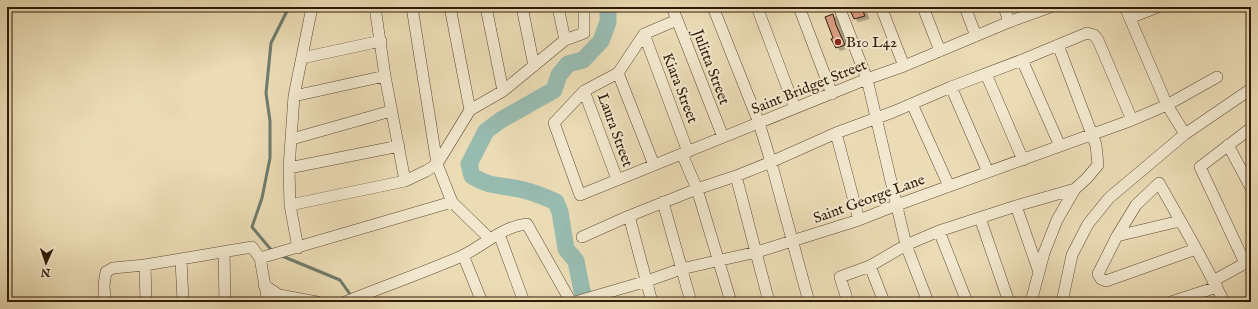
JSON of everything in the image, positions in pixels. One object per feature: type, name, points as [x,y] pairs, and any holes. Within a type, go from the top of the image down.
[{"type":"street","points":[[298,248],[290,205],[289,168],[294,96],[312,7]]},
{"type":"street","points":[[375,7],[391,111],[405,181]]},
{"type":"street","points":[[412,7],[437,164],[452,202],[495,237],[524,302]]},
{"type":"street","points":[[450,7],[470,110]]},
{"type":"street","points":[[486,7],[503,91]]},
{"type":"street","points":[[522,7],[534,66]]},
{"type":"street","points":[[558,7],[565,40]]},
{"type":"street","points":[[290,205],[405,181],[437,164],[470,110],[503,91],[565,40],[584,33],[584,7]]},
{"type":"street","name":"Julitta Street","points":[[672,7],[723,137]]},
{"type":"street","points":[[713,7],[759,123],[809,302]]},
{"type":"street","points":[[757,7],[795,108]]},
{"type":"street","points":[[799,7],[832,94]]},
{"type":"street","points":[[839,7],[867,79],[906,246],[928,302]]},
{"type":"street","points":[[881,7],[904,66]]},
{"type":"street","points":[[923,7],[940,51]]},
{"type":"street","points":[[965,7],[976,36]]},
{"type":"street","points":[[1004,7],[1010,22]]},
{"type":"street","name":"Saint Bridget Street","points":[[584,91],[554,123],[580,195],[867,79],[904,66],[1047,7]]},
{"type":"street","points":[[1125,7],[1167,105],[1185,134]]},
{"type":"street","points":[[1130,18],[1158,7]]},
{"type":"street","points":[[584,91],[618,73],[644,34],[677,20]]},
{"type":"street","points":[[582,237],[663,202],[736,176],[836,133],[1088,33],[1094,35],[1098,40],[1132,120]]},
{"type":"street","name":"Kiara Street","points":[[644,34],[697,189],[731,302]]},
{"type":"street","points":[[302,58],[381,41]]},
{"type":"street","points":[[1031,302],[1044,253],[1057,220],[1075,189],[1098,165],[1096,145],[1058,45]]},
{"type":"street","points":[[1022,60],[1060,146]]},
{"type":"street","points":[[618,73],[654,165]]},
{"type":"street","points":[[986,74],[1023,160]]},
{"type":"street","points":[[294,96],[385,76]]},
{"type":"street","name":"Saint George Lane","points":[[574,302],[647,281],[681,269],[757,252],[859,220],[1132,120],[1167,105],[1217,77]]},
{"type":"street","points":[[951,87],[988,172]]},
{"type":"street","points":[[1062,302],[1072,255],[1088,224],[1109,198],[1185,134],[1251,89]]},
{"type":"street","name":"Laura Street","points":[[584,91],[617,179]]},
{"type":"street","points":[[912,104],[949,186]]},
{"type":"street","points":[[292,139],[391,111]]},
{"type":"street","points":[[1170,302],[1215,284],[1248,262],[1200,167],[1251,128]]},
{"type":"street","points":[[836,133],[859,220]]},
{"type":"street","points":[[1228,145],[1251,188]]},
{"type":"street","points":[[289,168],[399,146]]},
{"type":"street","points":[[736,176],[769,302]]},
{"type":"street","points":[[1196,250],[1106,281],[1101,280],[1098,274],[1117,236],[1136,205],[1159,183],[1215,284],[1224,302]]},
{"type":"street","points":[[848,302],[840,277],[870,266],[906,246],[939,231],[1075,189]]},
{"type":"street","points":[[260,258],[452,202]]},
{"type":"street","points":[[663,202],[691,302]]},
{"type":"street","points":[[1016,206],[1039,272]]},
{"type":"street","points":[[629,216],[652,302]]},
{"type":"street","points":[[980,218],[1009,302]]},
{"type":"street","points":[[1117,236],[1180,221]]},
{"type":"street","points":[[345,302],[463,255],[519,225],[527,224],[574,302]]},
{"type":"street","points":[[939,231],[967,302]]},
{"type":"street","points":[[105,302],[104,285],[106,272],[113,268],[145,265],[252,247],[260,258],[267,297],[266,302]]},
{"type":"street","points":[[224,252],[225,302]]},
{"type":"street","points":[[463,255],[482,302]]},
{"type":"street","points":[[181,259],[183,302]]},
{"type":"street","points":[[145,265],[146,302]]},
{"type":"street","points":[[870,266],[884,302]]},
{"type":"street","points":[[264,285],[279,295],[317,302]]},
{"type":"building","points":[[861,7],[865,16],[854,19],[850,10]]},
{"type":"building","points":[[833,14],[845,45],[836,48],[831,39],[833,38],[825,17]]},
{"type":"waterway","points":[[273,252],[252,227],[262,198],[270,158],[270,121],[266,93],[271,43],[289,7]]},
{"type":"waterway","points":[[587,302],[582,291],[576,261],[566,249],[560,212],[556,202],[525,190],[483,182],[472,176],[469,164],[486,131],[501,120],[554,90],[559,75],[568,64],[583,60],[601,41],[608,22],[608,7]]},
{"type":"waterway","points":[[282,256],[340,280],[352,297]]},
{"type":"place","name":"B10 L42","points":[[838,42]]}]
